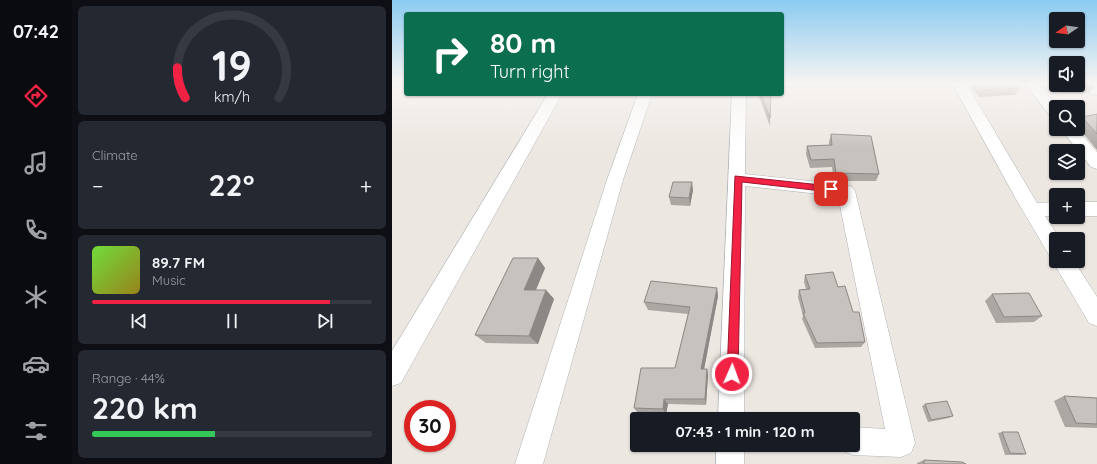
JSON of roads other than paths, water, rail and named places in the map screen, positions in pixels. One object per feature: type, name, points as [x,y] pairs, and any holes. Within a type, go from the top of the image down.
[{"type":"street","points":[[392,374],[549,105]]},
{"type":"street","points":[[529,464],[615,180],[641,105]]},
{"type":"street","points":[[731,412],[739,105]]},
{"type":"street","points":[[971,105],[1049,238]]},
{"type":"street","points":[[1075,136],[1097,163]]},
{"type":"street","points":[[738,178],[846,191],[901,443],[860,441]]},
{"type":"street","points":[[1032,210],[1049,209]]},
{"type":"street","points":[[1085,209],[1097,209]]},
{"type":"street","points":[[1067,268],[1097,316]]},
{"type":"street","points":[[730,452],[730,464]]}]
